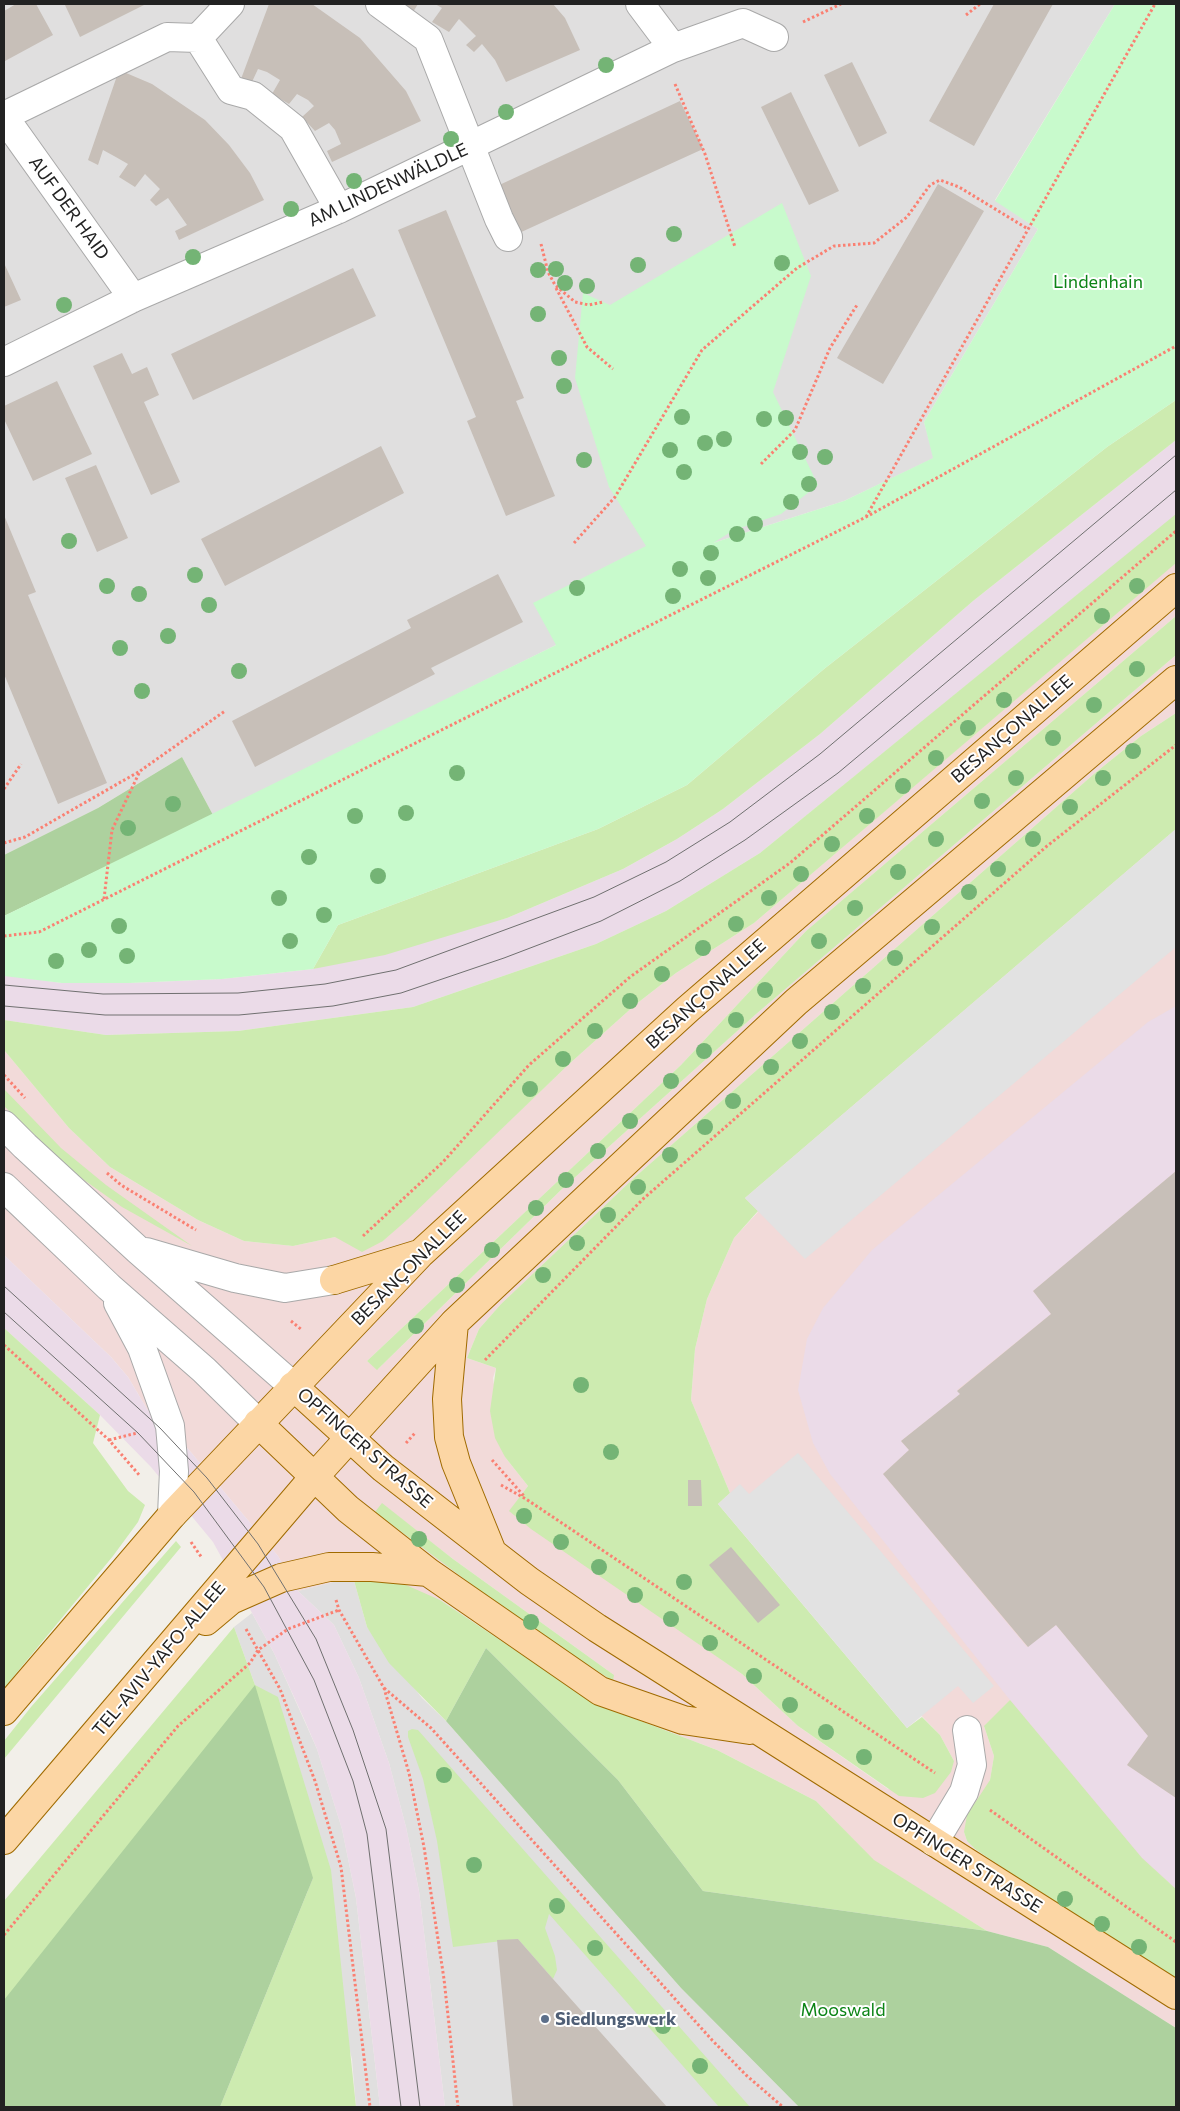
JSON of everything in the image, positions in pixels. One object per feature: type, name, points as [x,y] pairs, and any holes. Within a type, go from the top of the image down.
[{"type":"main road","name":"BESANÇONALLEE","points":[[258,1423],[420,1254],[688,1009],[1176,588]]},
{"type":"main road","points":[[314,1477],[454,1323],[796,1002],[1176,680]]},
{"type":"main road","points":[[334,1280],[420,1254]]},
{"type":"main road","points":[[454,1323],[447,1399],[449,1437],[456,1463],[493,1553]]},
{"type":"main road","name":"OPFINGER STRASSE","points":[[293,1386],[383,1468],[493,1553],[597,1628],[758,1732],[1176,1995]]},
{"type":"main road","points":[[4,1711],[172,1515],[258,1423]]},
{"type":"main road","name":"OPFINGER STRASSE","points":[[258,1423],[348,1509],[428,1572],[600,1691],[683,1720],[758,1732]]},
{"type":"main road","name":"TEL-AVIV-YAFO-ALLEE","points":[[4,1840],[314,1477]]},
{"type":"main road","points":[[160,1659],[231,1600],[281,1578],[329,1567],[372,1567],[428,1572]]},
{"type":"street","points":[[4,117],[167,37],[198,38],[230,4]]},
{"type":"street","points":[[380,4],[428,39],[471,145],[498,219],[508,237]]},
{"type":"street","points":[[640,4],[668,50]]},
{"type":"street","name":"AM LINDENWÄLDLE","points":[[4,362],[133,298],[339,209],[668,50],[743,24],[774,37]]},
{"type":"street","points":[[198,38],[231,90],[253,96],[293,128],[339,209]]},
{"type":"street","name":"AUF DER HAID","points":[[4,117],[133,298]]},
{"type":"street","name":"OPFINGER STRASSE","points":[[4,1124],[25,1146],[138,1250],[293,1386]]},
{"type":"street","name":"OPFINGER STRASSE","points":[[4,1187],[109,1286],[204,1370],[258,1423]]},
{"type":"street","points":[[138,1250],[235,1278],[285,1288],[334,1280]]},
{"type":"street","points":[[109,1286],[142,1348],[170,1426],[174,1471],[172,1515]]},
{"type":"street","points":[[934,1842],[964,1792],[972,1765],[967,1730]]},
{"type":"path","points":[[774,37],[841,4]]},
{"type":"path","points":[[966,15],[980,4]]},
{"type":"path","points":[[866,518],[1155,4]]},
{"type":"path","points":[[668,50],[705,154],[734,248]]},
{"type":"path","points":[[574,543],[615,497],[702,350],[797,268],[834,246],[874,243],[907,217],[930,186],[940,180],[959,187],[1028,229]]},
{"type":"path","points":[[508,237],[511,247],[539,237],[548,272],[565,300],[587,347],[613,369]]},
{"type":"path","points":[[555,285],[575,302],[589,304],[603,302]]},
{"type":"path","points":[[761,464],[795,430],[830,348],[857,305]]},
{"type":"path","points":[[4,936],[39,932],[866,518],[1176,346]]},
{"type":"path","points":[[356,1238],[364,1234],[443,1162],[530,1065],[630,977],[790,862],[1176,531]]},
{"type":"path","points":[[4,843],[25,837],[140,771],[225,711]]},
{"type":"path","points":[[483,1365],[487,1358],[643,1199],[1046,846],[1176,745]]},
{"type":"path","points":[[4,789],[21,764]]},
{"type":"path","points":[[104,900],[112,830],[140,771]]},
{"type":"path","points":[[4,1075],[27,1100]]},
{"type":"path","points":[[100,1167],[121,1185],[199,1231]]},
{"type":"path","points":[[4,1344],[108,1440]]},
{"type":"path","points":[[488,1455],[526,1498],[964,1792],[1176,1942]]},
{"type":"path","points":[[4,1935],[178,1726],[250,1663],[258,1650],[288,1628],[339,1610],[384,1688],[409,1773],[424,1847],[444,1979],[458,2107]]},
{"type":"path","points":[[258,1650],[280,1689],[315,1781],[341,1867],[370,2107]]},
{"type":"path","points":[[384,1688],[432,1728],[712,2040],[746,2075],[783,2107]]},
{"type":"shaded area","points":[[4,4],[1115,4],[995,200],[1038,229],[924,422],[934,458],[844,501],[710,544],[556,645],[213,815],[182,757],[98,808],[4,855]]},
{"type":"shaded area","points":[[1176,440],[1176,515],[760,853],[666,911],[596,944],[413,1007],[238,1031],[106,1035],[4,1020],[4,975],[62,983],[129,983],[222,979],[313,969],[507,918],[623,869],[677,839],[723,809],[820,734],[973,601]]},
{"type":"shaded area","points":[[1176,562],[1176,616],[806,931],[681,1065],[367,1361],[378,1369],[562,1189],[755,1015],[1176,655],[1176,713],[1141,736],[1095,773],[635,1177],[501,1304],[479,1329],[467,1358],[496,1368],[493,1378],[505,1457],[528,1486],[510,1511],[742,1674],[798,1726],[888,1789],[954,1761],[940,1735],[718,1504],[730,1493],[691,1400],[695,1349],[707,1299],[734,1238],[758,1212],[745,1198],[1176,829],[1176,1889],[984,1726],[994,1756],[990,1780],[964,1832],[967,1841],[975,1849],[1114,1943],[1176,1982],[1176,2028],[1048,1947],[987,1931],[874,1861],[816,1801],[717,1750],[596,1704],[440,1600],[353,1577],[298,1591],[278,1556],[184,1444],[147,1409],[128,1377],[111,1357],[4,1255],[4,1050],[69,1128],[110,1167],[198,1220],[244,1241],[293,1246],[335,1237],[383,1241],[568,1065],[635,1005],[676,973],[754,923]],"holes":[[[382,1504],[453,1559],[614,1675],[531,1629]]]},
{"type":"shaded area","points":[[1176,829],[1176,947],[805,1259],[745,1198]]},
{"type":"shaded area","points":[[1176,1006],[1176,1171],[1033,1291],[1051,1314],[957,1390],[960,1394],[901,1441],[909,1450],[883,1474],[1027,1647],[1056,1625],[1148,1736],[1127,1765],[1176,1798],[1176,1889],[1142,1858],[1010,1700],[830,1474],[813,1443],[798,1390],[807,1339],[823,1308],[872,1250],[1148,1022]]},
{"type":"shaded area","points":[[4,1255],[111,1357],[128,1377],[147,1409],[184,1444],[278,1556],[298,1591],[334,1625],[359,1678],[389,1763],[406,1827],[419,1891],[445,2107],[380,2107],[356,1898],[342,1829],[317,1749],[305,1721],[274,1653],[213,1542],[151,1467],[100,1415],[4,1328]]},
{"type":"shaded area","points":[[798,1453],[994,1686],[973,1703],[958,1686],[907,1728],[718,1504],[740,1484],[749,1494]]},
{"type":"shaded area","points":[[353,1577],[367,1627],[422,1698],[446,1721],[681,1988],[799,2107],[445,2107],[419,1891],[406,1827],[389,1763],[359,1678],[334,1625],[298,1591]]},
{"type":"shaded area","points":[[252,1613],[274,1653],[317,1749],[342,1829],[356,1898],[380,2107],[356,2107],[352,2059],[255,1685],[234,1627]]},
{"type":"green space","name":"Lindenhain","points":[[1115,4],[1176,4],[1176,400],[1107,447],[824,669],[687,785],[598,829],[338,925],[313,969],[222,979],[129,983],[62,983],[4,976],[4,916],[556,645],[533,603],[646,546],[609,487],[575,378],[583,293],[610,305],[782,203],[811,276],[773,392],[818,485],[781,514],[734,530],[713,543],[844,501],[933,458],[924,422],[1038,229],[995,201]]},
{"type":"green space","points":[[1176,400],[1176,440],[973,601],[820,734],[723,809],[677,839],[623,869],[507,918],[385,955],[313,969],[338,925],[598,829],[687,785],[824,669],[1107,447]]},
{"type":"green space","points":[[1176,514],[1176,563],[754,923],[676,973],[635,1005],[568,1065],[408,1219],[383,1241],[362,1252],[335,1237],[293,1246],[244,1241],[198,1220],[110,1167],[69,1128],[4,1050],[4,1020],[106,1035],[238,1031],[413,1007],[596,944],[666,911],[760,853]]},
{"type":"green space","points":[[1176,616],[1176,655],[755,1015],[562,1189],[377,1370],[367,1361],[681,1065],[806,931]]},
{"type":"green space","points":[[1176,713],[1176,829],[745,1198],[758,1211],[734,1238],[707,1299],[695,1349],[691,1400],[730,1493],[718,1504],[907,1728],[922,1717],[940,1735],[954,1761],[951,1772],[935,1793],[923,1798],[899,1796],[798,1726],[742,1674],[531,1529],[509,1511],[528,1486],[505,1457],[495,1438],[490,1411],[496,1368],[467,1358],[479,1329],[501,1304],[635,1177],[1095,773],[1141,736]]},
{"type":"green space","points":[[182,757],[213,815],[4,916],[4,855],[98,808]]},
{"type":"green space","points":[[4,1089],[61,1148],[106,1185],[192,1246],[122,1207],[77,1175],[4,1106]]},
{"type":"green space","points":[[4,1328],[100,1415],[93,1443],[128,1491],[145,1505],[138,1522],[113,1556],[4,1688]]},
{"type":"green space","points":[[382,1503],[453,1559],[614,1675],[613,1681],[531,1629],[375,1512]]},
{"type":"green space","points":[[176,1541],[181,1547],[4,1759],[4,1741],[31,1707]]},
{"type":"green space","points":[[353,1577],[397,1581],[440,1600],[596,1704],[717,1750],[816,1801],[874,1860],[987,1931],[703,1891],[618,1780],[486,1648],[446,1721],[389,1663],[367,1627]]},
{"type":"green space","points":[[234,1627],[255,1685],[278,1697],[331,1870],[356,2107],[220,2107],[313,1878],[4,2000],[4,1901]]},
{"type":"green space","name":"Mooswald","points":[[486,1648],[618,1780],[703,1891],[987,1931],[1048,1947],[1176,2028],[1176,2107],[799,2107],[681,1988],[446,1721]]},
{"type":"green space","points":[[255,1685],[313,1878],[220,2107],[4,2107],[4,2000]]},
{"type":"green space","points":[[1010,1700],[1142,1858],[1176,1889],[1176,1982],[1114,1943],[975,1849],[967,1841],[964,1832],[967,1815],[990,1780],[994,1756],[984,1726]]},
{"type":"green space","points":[[412,1729],[418,1730],[750,2107],[719,2107],[549,1914],[545,1928],[555,1956],[557,1970],[553,1979],[518,1939],[453,1947],[437,1841],[423,1779],[408,1737],[408,1731]]},
{"type":"building","points":[[16,4],[36,4],[53,35],[5,61],[4,11]]},
{"type":"building","points":[[146,4],[80,37],[65,5]]},
{"type":"building","points":[[269,4],[312,4],[360,38],[406,91],[421,121],[332,162],[327,151],[341,144],[335,130],[329,123],[315,131],[302,117],[314,106],[308,100],[297,94],[289,104],[272,94],[280,80],[258,69],[251,84],[241,79]]},
{"type":"building","points":[[404,4],[418,4],[413,12],[403,7]]},
{"type":"building","points":[[435,4],[553,4],[565,18],[580,50],[506,82],[495,60],[482,44],[474,52],[466,45],[476,36],[459,19],[449,32],[432,22],[442,8]]},
{"type":"building","points":[[994,4],[1053,4],[974,146],[929,121]]},
{"type":"building","points":[[852,62],[887,133],[859,147],[824,75]]},
{"type":"building","points":[[119,70],[152,84],[205,120],[229,145],[250,173],[264,200],[179,240],[175,231],[187,225],[168,198],[156,206],[150,200],[160,189],[145,174],[135,187],[119,177],[128,164],[103,150],[98,165],[88,160]]},
{"type":"building","points":[[791,92],[839,191],[809,205],[761,107]]},
{"type":"building","points":[[680,101],[703,149],[517,234],[495,187]]},
{"type":"building","points":[[938,184],[984,211],[883,384],[837,358]]},
{"type":"building","points":[[446,210],[524,398],[516,401],[555,496],[506,516],[467,421],[476,417],[398,230]]},
{"type":"building","points":[[4,263],[21,300],[4,307]]},
{"type":"building","points":[[353,268],[376,316],[193,400],[171,354]]},
{"type":"building","points":[[122,353],[132,374],[147,367],[159,395],[144,402],[180,482],[151,495],[93,366]]},
{"type":"building","points":[[57,381],[92,454],[33,481],[4,419],[4,406]]},
{"type":"building","points":[[381,446],[404,493],[225,586],[201,539]]},
{"type":"building","points":[[96,465],[128,538],[97,552],[65,478]]},
{"type":"building","points":[[4,515],[36,592],[28,595],[107,783],[58,804],[4,674]]},
{"type":"building","points":[[498,574],[523,622],[431,668],[435,674],[255,767],[232,721],[411,628],[407,620]]},
{"type":"building","points":[[1176,1171],[1176,1798],[1127,1765],[1148,1736],[1056,1625],[1028,1647],[883,1474],[909,1450],[901,1441],[960,1394],[957,1391],[1051,1314],[1033,1291]]},
{"type":"building","points":[[688,1480],[701,1480],[702,1506],[688,1506]]},
{"type":"building","points":[[731,1547],[780,1605],[758,1623],[709,1565]]},
{"type":"building","points":[[518,1939],[667,2107],[513,2107],[497,1940]]},
{"type":"tram line","points":[[4,985],[103,994],[238,993],[325,984],[396,970],[594,897],[666,862],[730,822],[820,754],[1176,455]]},
{"type":"tram line","points":[[4,1006],[105,1015],[239,1015],[333,1006],[401,993],[504,958],[601,921],[680,881],[745,840],[838,773],[1176,490]]},
{"type":"tram line","points":[[4,1286],[160,1428],[207,1478],[258,1544],[316,1639],[353,1730],[386,1829],[420,2107]]},
{"type":"tram line","points":[[4,1312],[138,1433],[194,1492],[264,1587],[314,1680],[353,1781],[367,1834],[401,2107]]},
{"type":"place","name":"Siedlungswerk","points":[[545,2019]]}]
